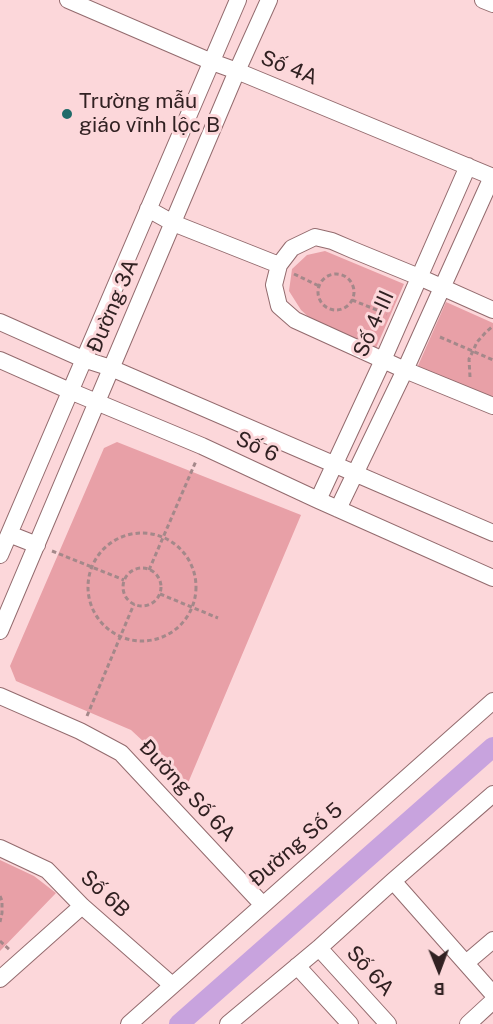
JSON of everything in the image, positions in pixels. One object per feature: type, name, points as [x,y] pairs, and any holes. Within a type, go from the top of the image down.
[{"type":"street","name":"Số 4A","points":[[68,0],[492,177]]},
{"type":"street","name":"Đường 3A","points":[[0,555],[238,0]]},
{"type":"street","name":"Đường 3A","points":[[0,631],[268,0]]},
{"type":"street","points":[[483,0],[493,4]]},
{"type":"street","name":"Số 4-III","points":[[318,500],[383,360],[468,166]]},
{"type":"street","points":[[338,509],[405,370],[492,177]]},
{"type":"street","points":[[148,209],[173,223],[279,265]]},
{"type":"street","points":[[493,310],[332,241],[315,237],[292,248],[279,265],[274,285],[279,306],[295,320],[405,370],[493,406]]},
{"type":"street","name":"Số 6","points":[[0,322],[355,472],[493,534]]},
{"type":"street","name":"Số 6","points":[[0,360],[202,446],[493,578]]},
{"type":"street","points":[[9,534],[37,545]]},
{"type":"street","name":"Đường Số 6A","points":[[0,696],[80,731],[121,753],[262,904]]},
{"type":"street","name":"Đường Số 5","points":[[129,1024],[493,701]]},
{"type":"street","points":[[228,1024],[319,948],[493,794]]},
{"type":"street","name":"Số 6B","points":[[0,848],[47,870],[82,906],[172,985]]},
{"type":"street","points":[[393,881],[493,994]]},
{"type":"street","points":[[0,980],[82,906]]},
{"type":"street","points":[[466,963],[493,940]]},
{"type":"street","name":"Số 6A","points":[[319,948],[388,1024]]},
{"type":"street","points":[[297,966],[350,1024]]},
{"type":"street","points":[[468,1024],[493,1001]]},
{"type":"path","points":[[279,265],[319,286]]},
{"type":"path","points":[[333,274],[345,276],[353,285],[352,300],[346,308],[328,309],[320,301],[319,286],[323,280],[333,274]]},
{"type":"path","points":[[352,300],[400,320]]},
{"type":"path","points":[[471,397],[470,359],[477,342],[493,326]]},
{"type":"path","points":[[423,329],[493,360]]},
{"type":"path","points":[[149,570],[202,446]]},
{"type":"path","points":[[147,533],[163,537],[178,546],[188,559],[195,574],[196,591],[193,607],[184,622],[170,633],[154,639],[137,641],[120,636],[106,627],[96,615],[89,599],[88,583],[92,567],[101,552],[114,541],[130,535],[147,533]]},
{"type":"path","points":[[37,545],[125,580]]},
{"type":"path","points":[[149,570],[159,577],[160,594],[146,606],[134,604],[129,601],[124,591],[125,580],[132,571],[149,570]]},
{"type":"path","points":[[160,594],[218,618]]},
{"type":"path","points":[[80,731],[134,604]]},
{"type":"path","points":[[0,896],[3,913],[0,922]]},
{"type":"shaded area","points":[[325,251],[404,284],[376,348],[313,321],[301,310],[289,291],[292,269],[307,255]]},
{"type":"shaded area","points":[[446,302],[493,323],[493,398],[417,368]]},
{"type":"shaded area","points":[[117,442],[301,515],[188,783],[131,730],[16,681],[10,666],[104,448]]},
{"type":"shaded area","points":[[0,860],[34,876],[56,893],[0,951]]},
{"type":"waterway","points":[[179,1024],[493,747]]},
{"type":"place","name":"Trường mẫu giáo vĩnh lộc B","points":[[67,114]]}]
